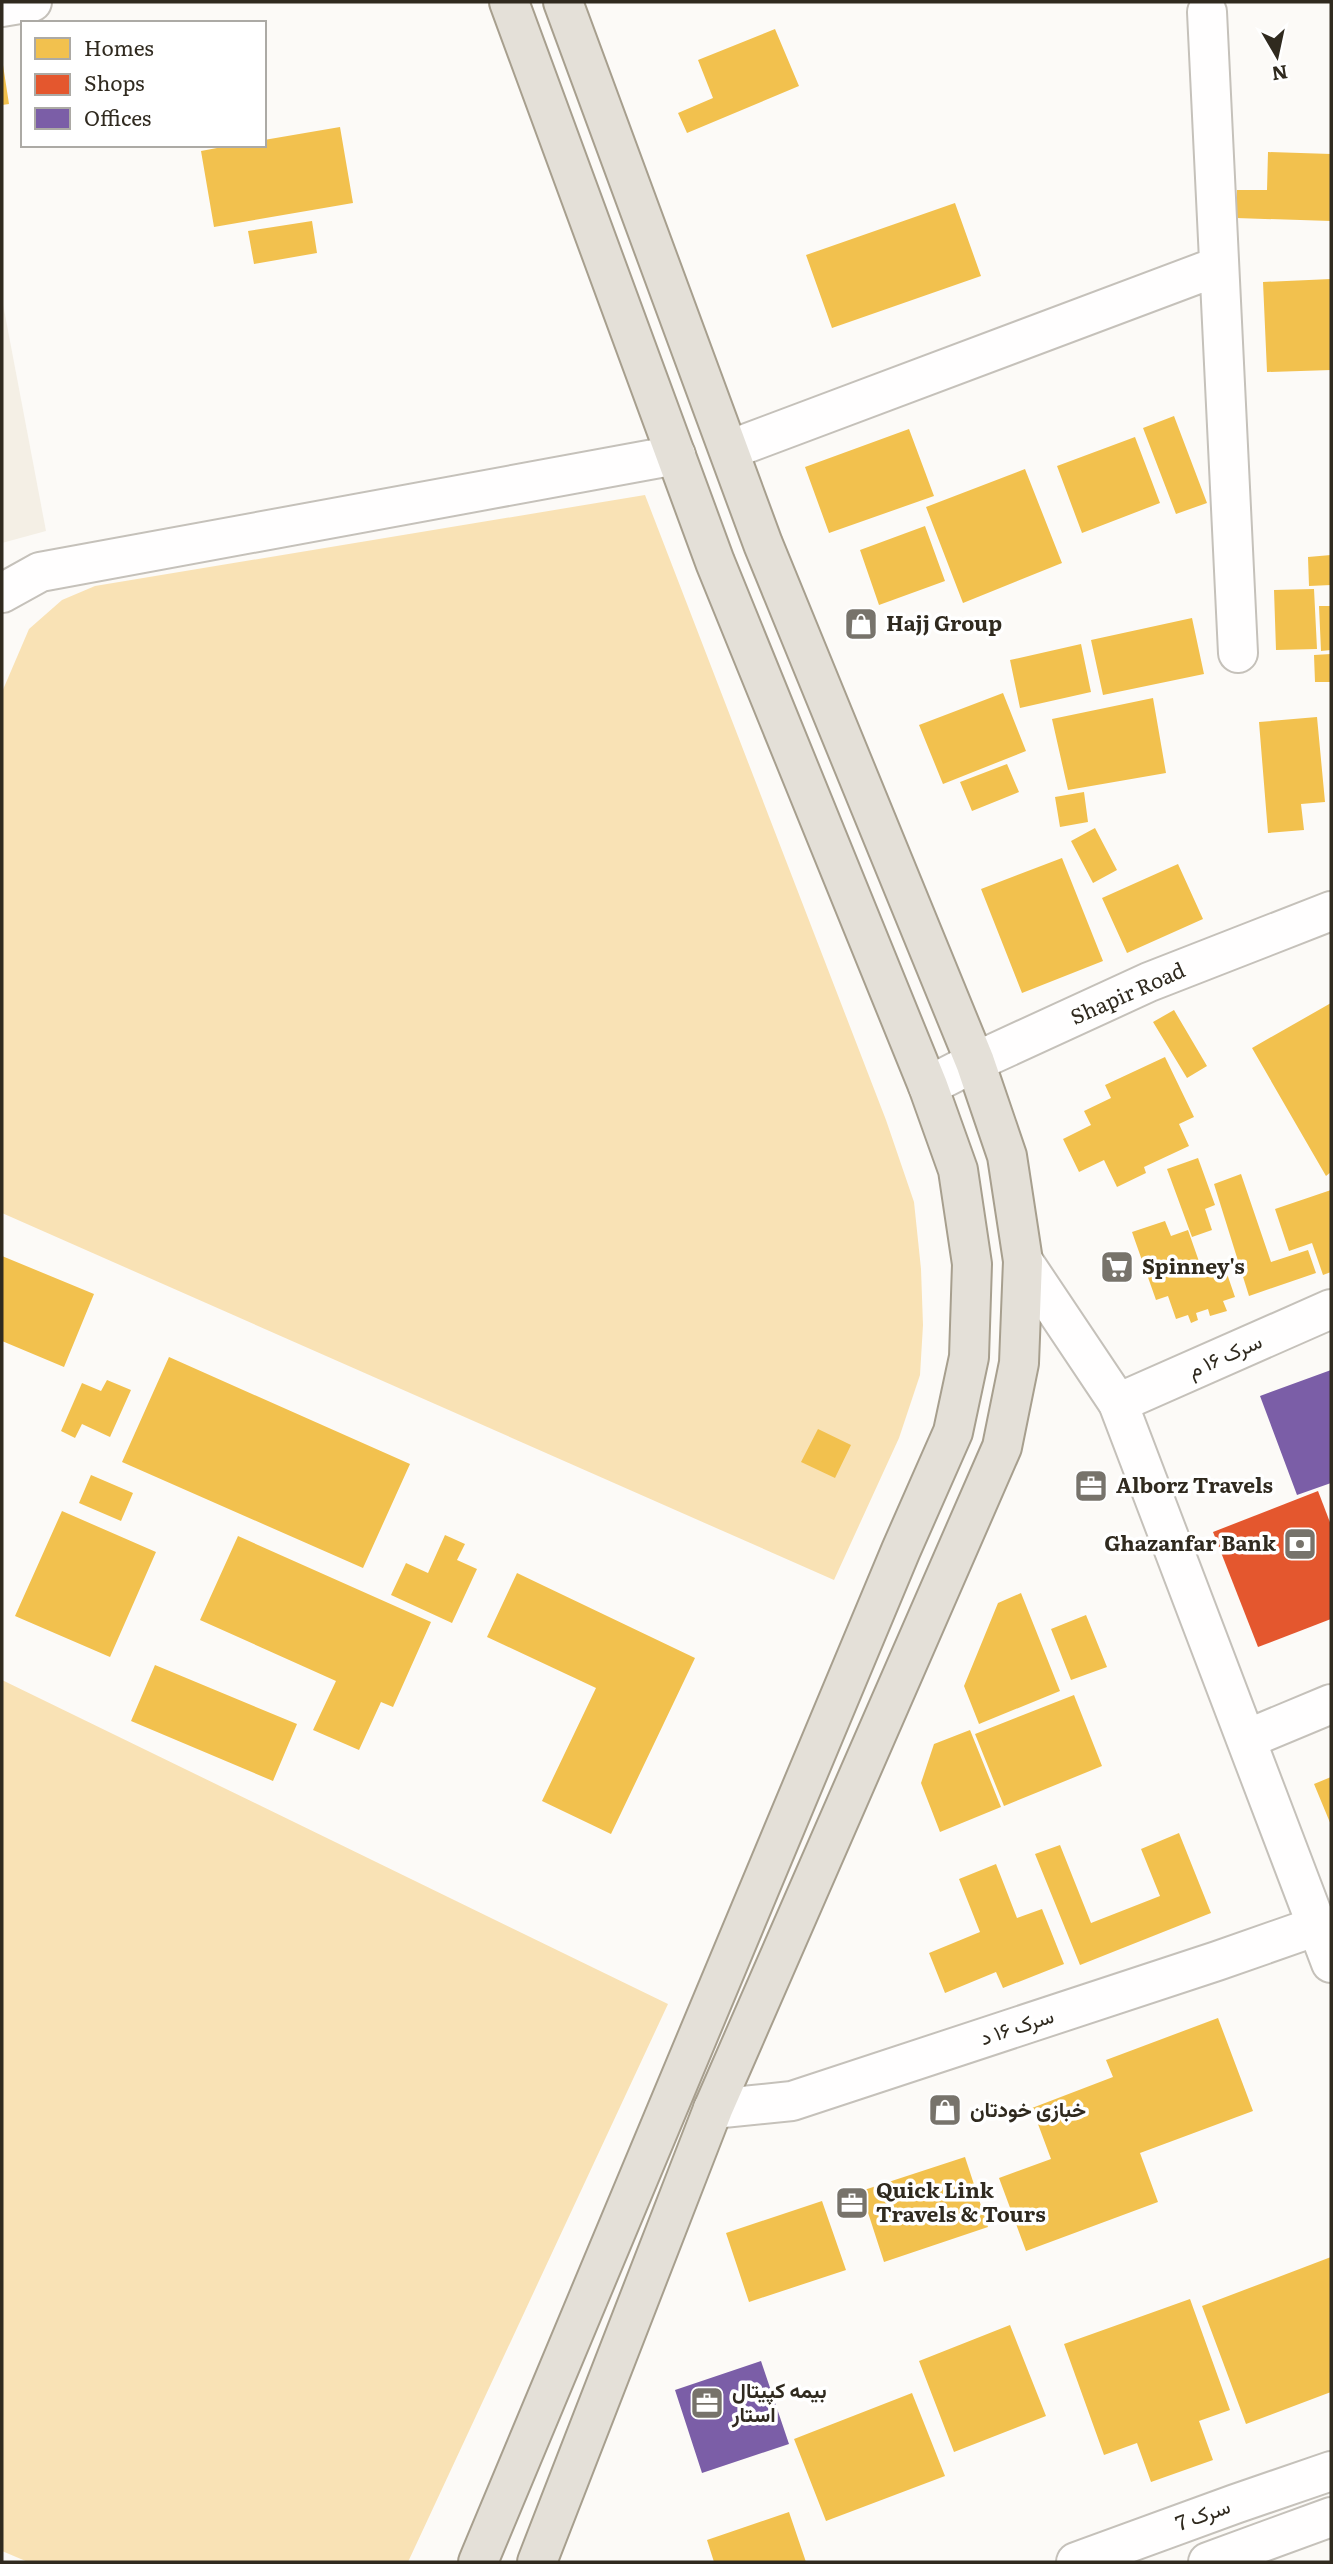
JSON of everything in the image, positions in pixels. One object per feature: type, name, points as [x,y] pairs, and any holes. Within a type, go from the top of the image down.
[{"type":"main road","points":[[478,2562],[901,1549],[953,1432],[969,1357],[972,1264],[958,1171],[928,1086],[715,562],[509,2]]},
{"type":"main road","points":[[537,2562],[713,2109],[1002,1447],[1019,1363],[1023,1261],[1007,1156],[975,1062],[763,544],[563,2]]},
{"type":"main road","points":[[674,2095],[713,2109]]},
{"type":"street","points":[[2,7],[32,2]]},
{"type":"street","points":[[1207,12],[1238,653]]},
{"type":"street","points":[[729,450],[1219,266]]},
{"type":"street","points":[[2,593],[40,572],[676,455]]},
{"type":"street","name":"Shapir Road","points":[[928,1086],[1149,982],[1331,911]]},
{"type":"street","points":[[1023,1261],[1118,1403],[1331,1963]]},
{"type":"street","name":"سرک ۱۶ م","points":[[1118,1403],[1331,1309]]},
{"type":"street","points":[[1247,1738],[1331,1704]]},
{"type":"street","name":"سرک ۱۶ د","points":[[713,2109],[792,2101],[1317,1926]]},
{"type":"street","name":"سرک 7","points":[[1076,2562],[1331,2471]]},
{"type":"street","points":[[1208,2562],[1331,2517]]},
{"type":"shaded area","points":[[2,299],[46,531],[2,543]]},
{"type":"shaded area","points":[[645,495],[886,1120],[914,1202],[923,1325],[920,1375],[899,1438],[834,1580],[2,1213],[2,692],[29,629],[62,600],[95,586]]},
{"type":"shaded area","points":[[2,1680],[668,2004],[408,2562],[28,2562],[2,2551]]},
{"type":"building: Homes","points":[[775,29],[799,86],[687,133],[678,113],[713,98],[698,60]]},
{"type":"building: Homes","points":[[2,66],[9,104],[2,105]]},
{"type":"building: Homes","points":[[340,127],[353,203],[214,227],[201,151],[222,147],[266,147],[266,140]]},
{"type":"building: Homes","points":[[1268,152],[1331,154],[1331,221],[1236,218],[1237,190],[1267,190]]},
{"type":"building: Homes","points":[[955,203],[981,276],[832,328],[806,255]]},
{"type":"building: Homes","points":[[312,221],[317,253],[254,264],[248,231]]},
{"type":"building: Homes","points":[[1331,279],[1331,370],[1267,372],[1263,282]]},
{"type":"building: Homes","points":[[1174,416],[1207,503],[1176,514],[1143,428]]},
{"type":"building: Homes","points":[[909,429],[934,496],[829,533],[805,467]]},
{"type":"building: Homes","points":[[1135,437],[1160,503],[1082,533],[1057,466]]},
{"type":"building: Homes","points":[[1025,469],[1062,563],[963,603],[926,507]]},
{"type":"building: Homes","points":[[925,526],[945,581],[879,605],[860,550]]},
{"type":"building: Homes","points":[[1331,555],[1331,585],[1309,586],[1308,557]]},
{"type":"building: Homes","points":[[1314,589],[1317,649],[1276,650],[1274,590]]},
{"type":"building: Homes","points":[[1319,606],[1331,606],[1331,650],[1321,651]]},
{"type":"building: Homes","points":[[1192,618],[1204,674],[1103,695],[1091,640]]},
{"type":"building: Homes","points":[[1081,644],[1091,692],[1020,708],[1010,660]]},
{"type":"building: Homes","points":[[1331,654],[1331,682],[1315,682],[1314,655]]},
{"type":"building: Homes","points":[[1003,693],[1026,751],[943,784],[919,725]]},
{"type":"building: Homes","points":[[1153,698],[1166,773],[1068,790],[1052,719]]},
{"type":"building: Homes","points":[[1317,717],[1325,802],[1301,804],[1304,830],[1268,833],[1259,722]]},
{"type":"building: Homes","points":[[1007,764],[1019,792],[972,811],[960,782]]},
{"type":"building: Homes","points":[[1084,792],[1088,822],[1060,827],[1055,797]]},
{"type":"building: Homes","points":[[1095,828],[1117,870],[1093,883],[1071,841]]},
{"type":"building: Homes","points":[[1062,858],[1103,961],[1022,993],[981,889]]},
{"type":"building: Homes","points":[[1178,864],[1203,919],[1127,953],[1102,898]]},
{"type":"building: Homes","points":[[1331,1003],[1331,1172],[1326,1176],[1252,1048]]},
{"type":"building: Homes","points":[[1174,1010],[1207,1066],[1187,1078],[1153,1022]]},
{"type":"building: Homes","points":[[1165,1057],[1194,1117],[1179,1124],[1189,1146],[1144,1167],[1146,1173],[1117,1187],[1104,1160],[1079,1172],[1063,1139],[1091,1125],[1084,1111],[1111,1098],[1105,1085]]},
{"type":"building: Homes","points":[[1198,1158],[1215,1205],[1205,1209],[1212,1230],[1192,1237],[1167,1169]]},
{"type":"building: Homes","points":[[1241,1174],[1271,1262],[1308,1250],[1316,1273],[1249,1296],[1214,1184]]},
{"type":"building: Homes","points":[[1331,1190],[1331,1272],[1323,1275],[1312,1243],[1289,1251],[1275,1209]]},
{"type":"building: Homes","points":[[1165,1221],[1171,1236],[1188,1230],[1202,1270],[1223,1262],[1235,1297],[1223,1301],[1227,1311],[1210,1316],[1208,1309],[1196,1313],[1198,1320],[1191,1323],[1188,1315],[1176,1319],[1168,1296],[1156,1300],[1132,1232]]},
{"type":"building: Homes","points":[[2,1256],[94,1294],[64,1367],[2,1341]]},
{"type":"building: Homes","points":[[169,1357],[410,1464],[363,1568],[122,1462]]},
{"type":"building: Homes","points":[[107,1380],[131,1390],[110,1437],[82,1424],[75,1438],[61,1431],[82,1383],[101,1391]]},
{"type":"building: Homes","points":[[818,1429],[851,1445],[835,1478],[801,1462]]},
{"type":"building: Homes","points":[[91,1475],[133,1493],[121,1521],[79,1503]]},
{"type":"building: Homes","points":[[62,1511],[156,1552],[110,1657],[15,1616]]},
{"type":"building: Homes","points":[[445,1535],[465,1544],[457,1560],[477,1569],[452,1623],[391,1595],[406,1563],[428,1573]]},
{"type":"building: Homes","points":[[238,1536],[431,1622],[393,1707],[381,1702],[359,1750],[313,1730],[336,1681],[200,1620]]},
{"type":"building: Homes","points":[[517,1573],[695,1658],[611,1834],[542,1801],[596,1688],[487,1637]]},
{"type":"building: Homes","points":[[1021,1593],[1060,1691],[979,1724],[964,1686],[998,1603]]},
{"type":"building: Homes","points":[[1086,1615],[1107,1667],[1071,1680],[1051,1629]]},
{"type":"building: Homes","points":[[155,1665],[297,1724],[273,1781],[131,1721]]},
{"type":"building: Homes","points":[[1074,1695],[1102,1766],[1004,1806],[975,1734]]},
{"type":"building: Homes","points":[[970,1730],[1001,1807],[940,1832],[921,1783],[934,1744]]},
{"type":"building: Homes","points":[[1331,1777],[1331,1825],[1314,1784]]},
{"type":"building: Homes","points":[[1179,1833],[1211,1913],[1080,1965],[1035,1854],[1060,1845],[1091,1923],[1160,1896],[1141,1849]]},
{"type":"building: Homes","points":[[996,1864],[1017,1918],[1042,1909],[1064,1964],[1003,1988],[996,1972],[945,1993],[929,1953],[980,1932],[959,1879]]},
{"type":"building: Homes","points":[[1218,2018],[1253,2111],[1140,2153],[1158,2202],[1026,2251],[999,2178],[1051,2159],[1032,2108],[1113,2077],[1106,2060]]},
{"type":"building: Homes","points":[[965,2157],[988,2227],[884,2262],[861,2191]]},
{"type":"building: Homes","points":[[822,2201],[846,2270],[749,2302],[726,2233]]},
{"type":"building: Homes","points":[[1331,2257],[1331,2392],[1246,2424],[1202,2306]]},
{"type":"building: Homes","points":[[1190,2299],[1230,2410],[1199,2421],[1213,2460],[1151,2482],[1137,2443],[1104,2455],[1064,2344]]},
{"type":"building: Homes","points":[[1010,2325],[1046,2416],[954,2452],[919,2361]]},
{"type":"building: Homes","points":[[912,2393],[945,2476],[826,2521],[794,2439]]},
{"type":"building: Homes","points":[[789,2512],[806,2562],[714,2562],[707,2540]]},
{"type":"building: Shops","points":[[1318,1491],[1331,1525],[1331,1619],[1258,1647],[1213,1532]]},
{"type":"building: Offices","points":[[1331,1370],[1331,1483],[1297,1495],[1260,1396]]},
{"type":"building: Offices","points":[[761,2361],[789,2444],[702,2473],[675,2390]]},
{"type":"place","name":"Hajj Group","points":[[861,624]]},
{"type":"place","name":"Spinney's","points":[[1117,1267]]},
{"type":"place","name":"Alborz Travels","points":[[1091,1486]]},
{"type":"place","name":"Ghazanfar Bank","points":[[1300,1544]]},
{"type":"place","name":"خبازی خودتان","points":[[945,2110]]},
{"type":"place","name":"Quick Link Travels & Tours","points":[[852,2203]]},
{"type":"place","name":"بیمه کپیتال استار","points":[[707,2403]]}]
